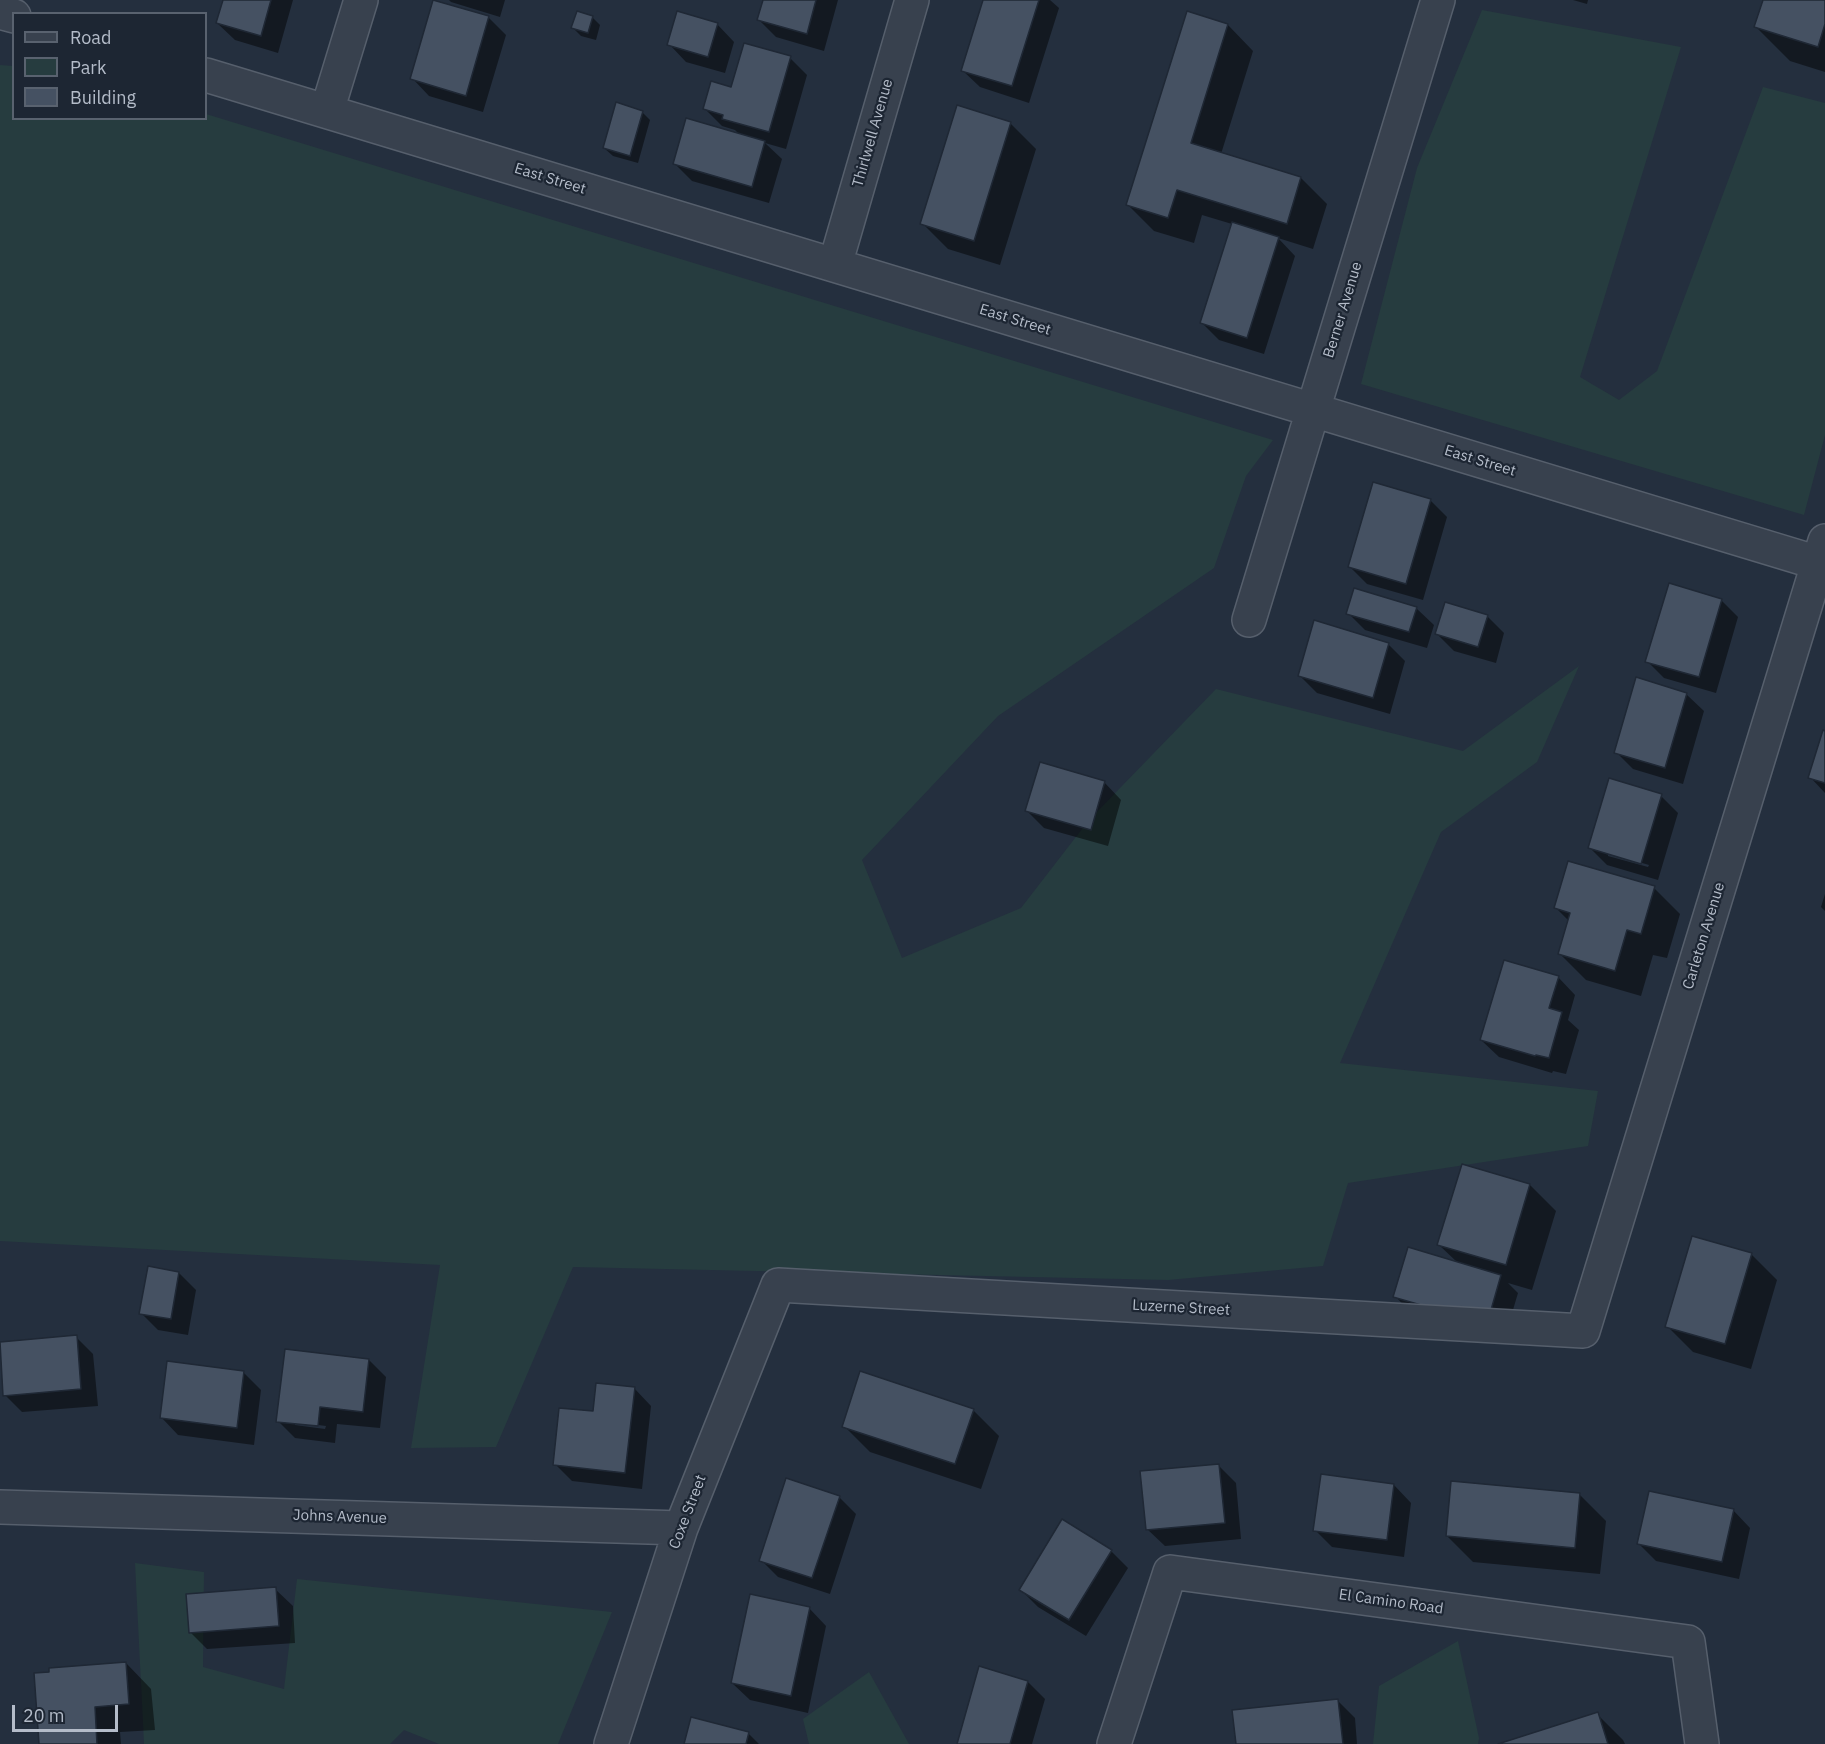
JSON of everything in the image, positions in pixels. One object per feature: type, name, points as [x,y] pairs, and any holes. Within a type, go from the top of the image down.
[{"type":"street","points":[[327,111],[361,0]]},
{"type":"street","name":"Thirlwell Avenue","points":[[835,265],[912,0]]},
{"type":"street","name":"Berner Avenue","points":[[1249,620],[1438,0]]},
{"type":"street","name":"East Street","points":[[207,75],[1313,410],[1823,556]]},
{"type":"street","name":"Carleton Avenue","points":[[1583,1332],[1823,556]]},
{"type":"street","name":"Luzerne Street","points":[[778,1285],[1583,1332]]},
{"type":"street","name":"Coxe Street","points":[[611,1744],[681,1528],[778,1285]]},
{"type":"street","name":"Johns Avenue","points":[[0,1507],[681,1528]]},
{"type":"street","name":"El Camino Road","points":[[1114,1744],[1170,1572],[1688,1642],[1702,1744]]},
{"type":"green space","points":[[1482,10],[1681,47],[1580,377],[1619,400],[1657,371],[1763,87],[1825,103],[1825,435],[1804,515],[1361,384],[1417,168]]},
{"type":"green space","points":[[0,65],[12,66],[12,120],[207,120],[207,114],[1273,440],[1246,476],[1214,568],[998,716],[862,860],[902,958],[1021,908],[1089,820],[1216,689],[1463,751],[1579,666],[1537,762],[1441,832],[1340,1063],[1598,1091],[1588,1146],[1348,1183],[1323,1266],[1168,1280],[573,1267],[496,1447],[411,1448],[440,1265],[0,1241]]},
{"type":"green space","points":[[135,1563],[204,1572],[203,1667],[284,1689],[297,1579],[612,1612],[558,1744],[439,1744],[404,1730],[390,1744],[144,1744]]},
{"type":"green space","points":[[1458,1641],[1479,1738],[1478,1744],[1373,1744],[1379,1686]]},
{"type":"green space","points":[[869,1672],[909,1744],[809,1744],[803,1719]]},
{"type":"building","points":[[223,0],[271,0],[261,36],[216,23]]},
{"type":"building","points":[[433,0],[489,16],[466,96],[410,79]]},
{"type":"building","points":[[763,0],[816,0],[807,34],[757,20]]},
{"type":"building","points":[[983,0],[1039,0],[1012,86],[961,71]]},
{"type":"building","points":[[1763,0],[1825,0],[1825,24],[1818,47],[1754,27]]},
{"type":"building","points":[[577,11],[593,16],[588,33],[571,28]]},
{"type":"building","points":[[677,11],[718,23],[708,57],[667,45]]},
{"type":"building","points":[[1187,11],[1228,24],[1191,143],[1301,177],[1287,224],[1177,190],[1168,218],[1126,205]]},
{"type":"building","points":[[744,43],[791,56],[769,132],[722,119],[723,115],[703,109],[711,81],[731,87]]},
{"type":"building","points":[[616,102],[643,111],[630,156],[603,148]]},
{"type":"building","points":[[957,105],[1011,122],[974,241],[920,224]]},
{"type":"building","points":[[686,118],[765,141],[752,187],[673,164]]},
{"type":"building","points":[[1232,222],[1279,237],[1247,338],[1200,323]]},
{"type":"building","points":[[1373,482],[1431,499],[1406,584],[1348,567]]},
{"type":"building","points":[[1669,583],[1722,599],[1699,677],[1645,662]]},
{"type":"building","points":[[1354,588],[1417,607],[1409,632],[1346,614]]},
{"type":"building","points":[[1445,602],[1488,615],[1478,647],[1435,634]]},
{"type":"building","points":[[1314,620],[1389,643],[1373,698],[1298,676]]},
{"type":"building","points":[[1636,677],[1687,693],[1665,768],[1614,753]]},
{"type":"building","points":[[1823,730],[1825,731],[1825,783],[1808,778]]},
{"type":"building","points":[[1040,762],[1105,781],[1091,830],[1025,811]]},
{"type":"building","points":[[1609,778],[1662,794],[1641,864],[1588,848]]},
{"type":"building","points":[[1568,861],[1655,886],[1641,934],[1627,930],[1615,971],[1558,954],[1570,913],[1554,908]]},
{"type":"building","points":[[1504,960],[1559,976],[1549,1008],[1562,1012],[1549,1058],[1480,1040]]},
{"type":"building","points":[[1462,1164],[1530,1184],[1506,1265],[1437,1245]]},
{"type":"building","points":[[1692,1236],[1752,1253],[1725,1344],[1665,1327]]},
{"type":"building","points":[[1408,1247],[1501,1275],[1487,1324],[1393,1297]]},
{"type":"building","points":[[148,1266],[179,1272],[171,1319],[139,1314]]},
{"type":"building","points":[[77,1335],[81,1389],[3,1396],[0,1342]]},
{"type":"building","points":[[285,1349],[369,1359],[363,1412],[320,1407],[318,1426],[276,1422]]},
{"type":"building","points":[[167,1361],[244,1371],[237,1428],[160,1418]]},
{"type":"building","points":[[860,1371],[974,1409],[955,1464],[842,1427]]},
{"type":"building","points":[[596,1383],[635,1387],[625,1473],[553,1465],[559,1408],[593,1411]]},
{"type":"building","points":[[1219,1464],[1225,1523],[1146,1530],[1140,1471]]},
{"type":"building","points":[[1321,1474],[1394,1484],[1387,1540],[1313,1531]]},
{"type":"building","points":[[786,1478],[840,1496],[812,1578],[759,1561]]},
{"type":"building","points":[[1451,1481],[1580,1493],[1575,1548],[1446,1536]]},
{"type":"building","points":[[1649,1491],[1734,1509],[1722,1562],[1637,1544]]},
{"type":"building","points":[[1062,1519],[1112,1550],[1069,1620],[1019,1590]]},
{"type":"building","points":[[276,1587],[279,1626],[189,1633],[186,1594]]},
{"type":"building","points":[[750,1594],[810,1607],[791,1696],[731,1683]]},
{"type":"building","points":[[126,1662],[129,1704],[95,1707],[97,1744],[39,1744],[34,1673],[49,1672],[49,1668]]},
{"type":"building","points":[[979,1666],[1028,1681],[1010,1744],[957,1744]]},
{"type":"building","points":[[1338,1699],[1343,1744],[1236,1744],[1232,1710]]},
{"type":"building","points":[[1598,1712],[1608,1744],[1498,1744]]},
{"type":"building","points":[[691,1717],[749,1732],[746,1744],[684,1744]]}]
